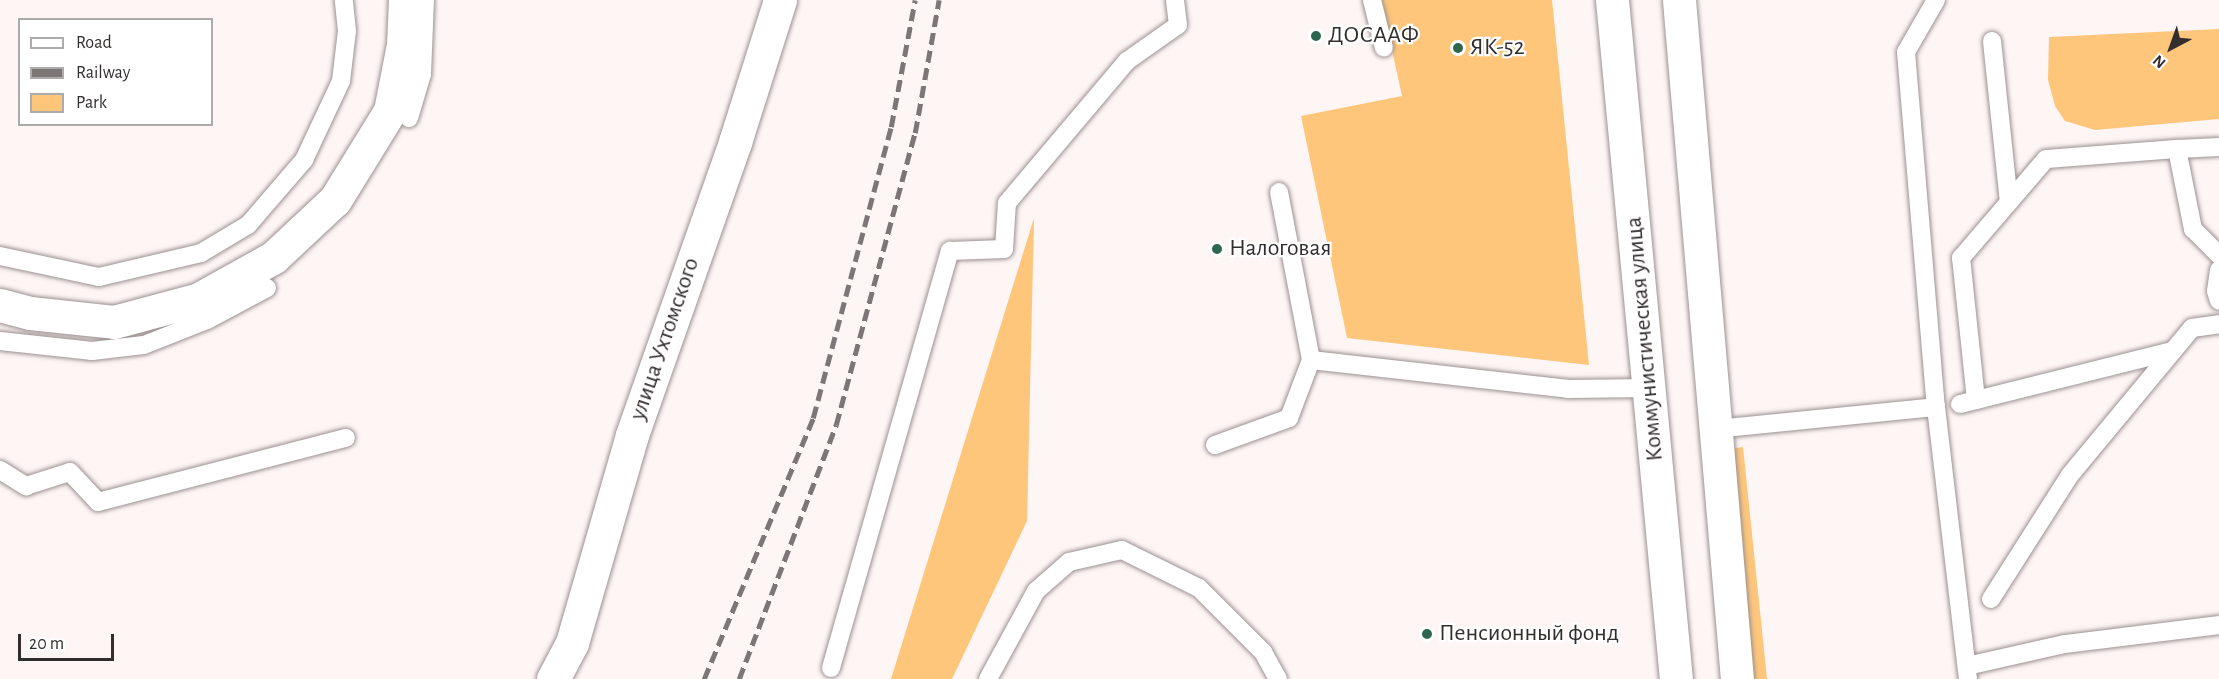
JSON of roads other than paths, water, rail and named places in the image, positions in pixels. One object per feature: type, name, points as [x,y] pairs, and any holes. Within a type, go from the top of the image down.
[{"type":"main road","points":[[0,305],[30,313],[114,322],[199,299],[274,257],[335,200],[390,111],[403,45],[405,0]]},
{"type":"main road","name":"улица Ухтомского","points":[[553,679],[572,643],[632,435],[735,142],[780,0]]},
{"type":"main road","name":"Коммунистическая улица","points":[[1612,0],[1651,388],[1676,679]]},
{"type":"main road","points":[[1679,0],[1737,679]]},
{"type":"lane","points":[[0,256],[99,277],[201,253],[248,225],[304,160],[342,81],[347,31],[345,0]]},
{"type":"lane","points":[[408,118],[422,74],[425,0]]},
{"type":"lane","points":[[831,668],[950,251],[1004,249],[1007,203],[1127,61],[1178,25],[1175,0]]},
{"type":"lane","points":[[1372,0],[1384,48]]},
{"type":"lane","points":[[1936,0],[1906,52],[1936,407],[1967,673],[2065,644],[2219,625]]},
{"type":"lane","points":[[1992,41],[2009,202]]},
{"type":"lane","points":[[2173,351],[1968,402],[1961,258],[2046,159],[2219,147]]},
{"type":"lane","points":[[2177,149],[2193,228],[2219,255]]},
{"type":"lane","points":[[1215,445],[1289,418],[1311,360],[1280,192]]},
{"type":"lane","points":[[2219,270],[2219,301]]},
{"type":"lane","points":[[0,341],[92,351],[144,345],[207,320],[267,288]]},
{"type":"lane","points":[[1991,599],[2070,475],[2192,328],[2219,324]]},
{"type":"lane","points":[[1311,360],[1568,388],[1651,388]]},
{"type":"lane","points":[[1716,429],[1936,407]]},
{"type":"lane","points":[[0,470],[26,486],[70,472],[98,502],[346,438]]},
{"type":"lane","points":[[988,679],[1036,591],[1069,562],[1122,550],[1199,588],[1263,652],[1278,679]]},
{"type":"railway","points":[[704,679],[813,418],[891,127],[915,0]]},
{"type":"railway","points":[[739,679],[836,425],[915,133],[939,0]]},
{"type":"place","name":"ДОСААФ","points":[[1316,36]]},
{"type":"place","name":"ЯК-52","points":[[1458,48]]},
{"type":"place","name":"Налоговая","points":[[1217,249]]},
{"type":"place","name":"Пенсионный фонд","points":[[1427,634]]}]
